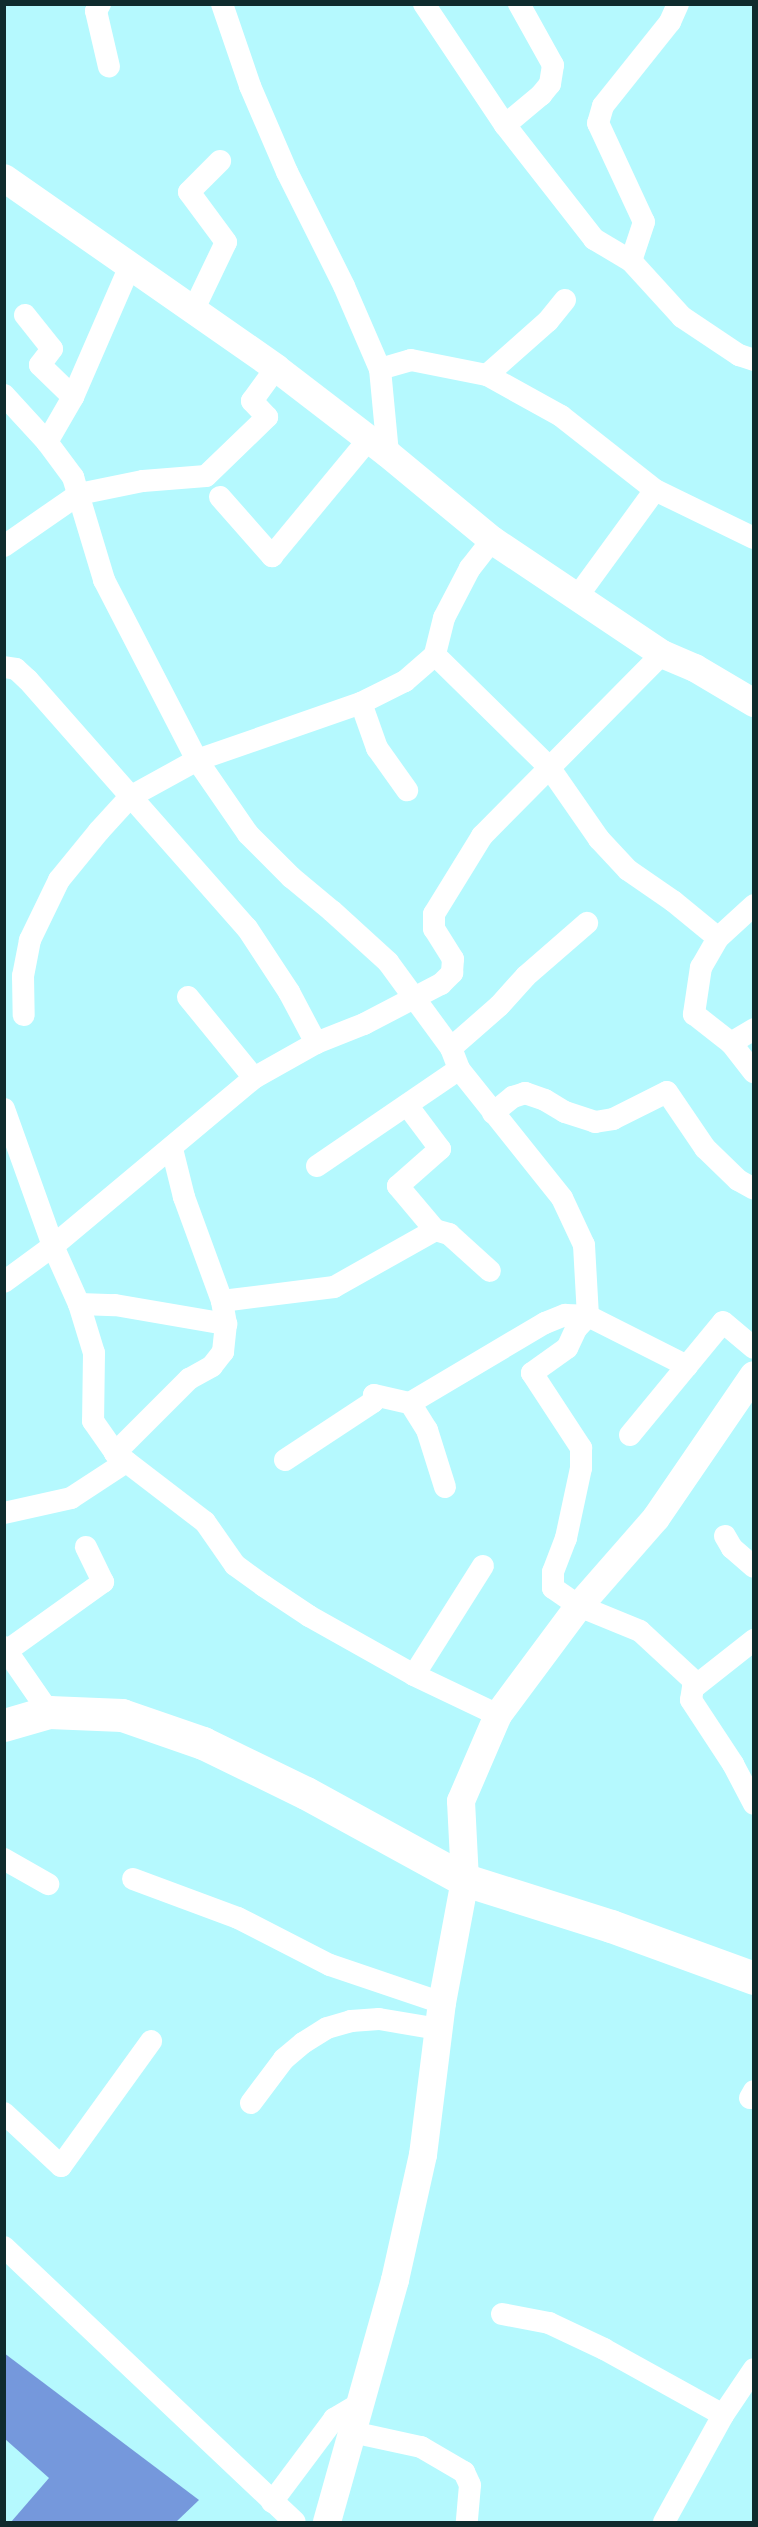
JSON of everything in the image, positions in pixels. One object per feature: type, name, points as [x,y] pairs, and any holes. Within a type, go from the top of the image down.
[{"type":"main road","points":[[4,1725],[49,1712],[122,1714],[202,1743],[306,1793],[465,1881],[611,1926],[753,1978]]},
{"type":"street","points":[[100,4],[96,11],[109,67]]},
{"type":"street","points":[[220,496],[272,556],[378,448],[380,369],[344,286],[287,172],[254,97],[222,4]]},
{"type":"street","points":[[424,4],[505,125],[594,239],[631,261],[682,317],[739,355],[753,360]]},
{"type":"street","points":[[505,125],[546,89],[550,84],[553,65],[519,4]]},
{"type":"street","points":[[631,261],[644,222],[598,123],[603,106],[670,22],[678,4]]},
{"type":"street","points":[[193,311],[226,242],[189,192],[220,161]]},
{"type":"street","points":[[4,178],[276,368],[492,540],[662,654],[695,668],[752,699]]},
{"type":"street","points":[[47,442],[73,397],[130,266]]},
{"type":"street","points":[[487,375],[548,321],[565,300]]},
{"type":"street","points":[[26,315],[52,349],[40,365],[73,397]]},
{"type":"street","points":[[380,369],[411,360],[487,375],[561,416],[655,490],[753,538]]},
{"type":"street","points":[[5,546],[79,494],[143,482],[206,476],[267,417],[252,400],[276,368]]},
{"type":"street","points":[[4,395],[47,442],[73,477],[104,580],[197,760],[248,834],[291,877],[333,911],[388,963],[493,1113],[562,1198],[584,1245],[588,1316],[576,1329],[567,1348],[532,1373],[580,1448],[581,1468],[567,1538],[553,1572],[553,1588],[579,1606],[640,1631],[694,1681],[691,1700],[733,1764],[753,1804]]},
{"type":"street","points":[[577,597],[655,490]]},
{"type":"street","points":[[24,1015],[23,976],[30,939],[59,880],[130,797],[197,760],[362,703],[405,681],[435,655],[444,618],[470,568],[492,540]]},
{"type":"street","points":[[4,1282],[54,1246],[254,1078],[316,1043],[364,1024],[441,984],[452,973],[453,959],[434,929],[434,914],[482,836],[662,654]]},
{"type":"street","points":[[435,655],[549,767],[599,839],[628,870],[673,901],[718,938]]},
{"type":"street","points":[[4,667],[16,669],[28,680],[247,928],[290,992],[316,1043]]},
{"type":"street","points":[[362,703],[377,748],[407,790]]},
{"type":"street","points":[[753,905],[718,938],[701,967],[694,1014],[731,1043],[753,1072]]},
{"type":"street","points":[[317,1166],[407,1105],[455,1058],[526,976],[587,923]]},
{"type":"street","points":[[189,997],[254,1078]]},
{"type":"street","points":[[731,1043],[753,1029]]},
{"type":"street","points":[[493,1113],[513,1097],[525,1093],[545,1100],[565,1112],[595,1122],[613,1119],[667,1092],[705,1148],[738,1180],[753,1190]]},
{"type":"street","points":[[407,1105],[440,1149],[398,1186],[435,1230],[449,1234],[490,1271]]},
{"type":"street","points":[[4,1109],[54,1246],[79,1304],[94,1353],[93,1421],[121,1457],[205,1522],[235,1566],[309,1616],[414,1675],[498,1715]]},
{"type":"street","points":[[4,1513],[71,1498],[121,1457],[189,1379],[212,1366],[223,1352],[226,1324],[222,1301],[184,1197],[172,1149]]},
{"type":"street","points":[[222,1301],[334,1287],[435,1230]]},
{"type":"street","points":[[79,1304],[115,1305],[226,1324]]},
{"type":"street","points":[[285,1460],[373,1402],[374,1395],[410,1403],[545,1323],[565,1315],[588,1316],[687,1366]]},
{"type":"street","points":[[630,1435],[723,1322],[753,1348]]},
{"type":"street","points":[[327,2523],[395,2280],[423,2155],[440,2016],[465,1881],[461,1801],[498,1715],[579,1606],[656,1518],[753,1375]]},
{"type":"street","points":[[410,1403],[426,1430],[445,1487]]},
{"type":"street","points":[[725,1536],[732,1548],[753,1567]]},
{"type":"street","points":[[49,1712],[6,1649],[103,1582],[86,1547]]},
{"type":"street","points":[[414,1675],[483,1566]]},
{"type":"street","points":[[693,1689],[753,1640]]},
{"type":"street","points":[[4,1859],[48,1884]]},
{"type":"street","points":[[134,1879],[238,1918],[330,1965],[440,2016]]},
{"type":"street","points":[[251,2103],[284,2059],[303,2043],[327,2028],[351,2021],[440,2016]]},
{"type":"street","points":[[4,2114],[61,2166],[151,2041]]},
{"type":"street","points":[[4,2247],[295,2523]]},
{"type":"street","points":[[501,2314],[549,2323],[604,2349],[723,2415]]},
{"type":"street","points":[[664,2523],[723,2415],[753,2372]]},
{"type":"street","points":[[272,2502],[334,2419],[359,2404]]},
{"type":"street","points":[[352,2432],[421,2447],[464,2472],[470,2485],[467,2523]]},
{"type":"water","points":[[4,2353],[199,2500],[176,2522],[5,2522]]},
{"type":"pier","points":[[5,2439],[49,2478],[11,2522],[5,2522]]}]
